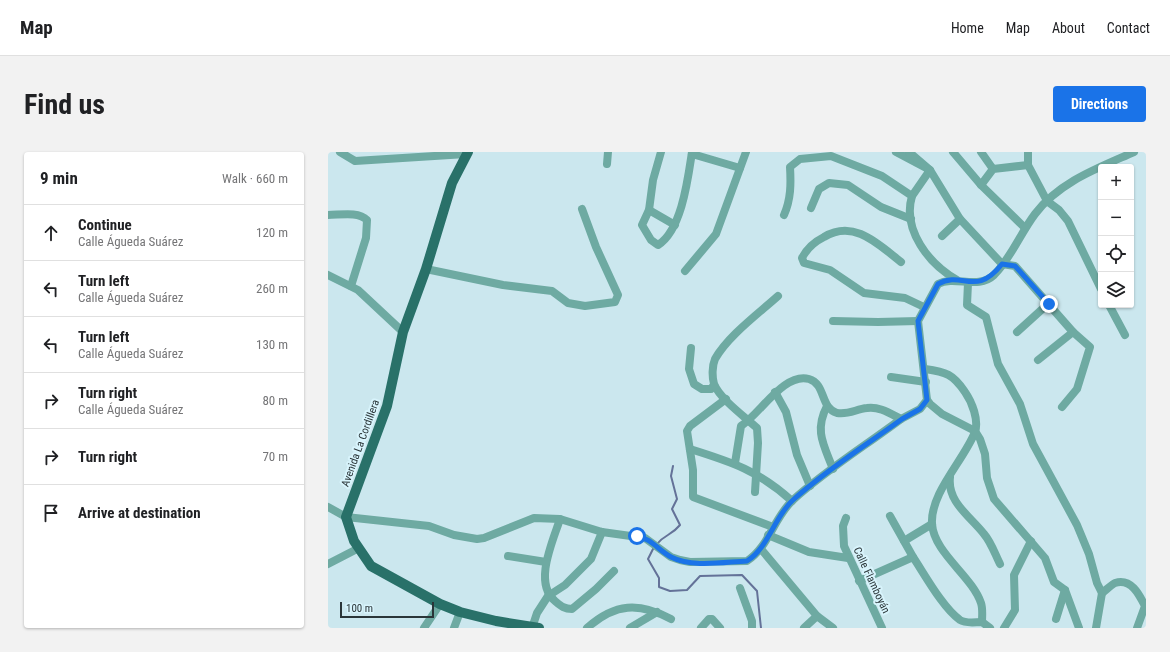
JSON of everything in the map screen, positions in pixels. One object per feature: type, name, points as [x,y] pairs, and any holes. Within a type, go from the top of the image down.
[{"type":"main road","name":"Avenida La Cordillera","points":[[346,517],[387,406],[403,332],[426,269],[452,183],[467,153]]},
{"type":"main road","points":[[346,517],[354,541],[371,566],[440,604],[460,612],[496,621],[535,627]]},
{"type":"street","points":[[340,152],[355,161],[385,155],[467,153]]},
{"type":"street","points":[[607,164],[608,152]]},
{"type":"street","points":[[661,152],[653,180],[649,210],[642,228],[651,240],[658,244],[662,242],[675,225],[692,153],[740,168]]},
{"type":"street","points":[[685,271],[716,234],[746,152]]},
{"type":"street","points":[[896,152],[930,170]]},
{"type":"street","points":[[909,152],[930,170],[960,219],[1002,264],[1015,266],[1073,332],[1090,347],[1077,389],[1062,407]]},
{"type":"street","points":[[953,152],[981,185],[1025,228]]},
{"type":"street","points":[[981,152],[994,169]]},
{"type":"street","points":[[1028,152],[1028,165],[1047,201],[1059,210],[1068,221],[1098,283]]},
{"type":"street","points":[[1079,628],[1065,590],[1054,582],[1045,558],[994,499],[987,478],[984,454],[980,439],[975,431],[935,410],[927,400],[925,369],[918,321],[924,307],[938,284],[951,280],[964,282],[988,279],[1002,264],[1025,228],[1047,201],[1073,180],[1134,152]]},
{"type":"street","points":[[784,215],[788,205],[791,183],[790,167],[800,159],[832,156],[882,176],[912,196]]},
{"type":"street","points":[[981,185],[994,169],[1028,165]]},
{"type":"street","points":[[930,170],[912,196],[910,205],[911,219],[915,235],[925,253],[942,271],[964,282]]},
{"type":"street","points":[[811,208],[820,189],[829,183],[848,185],[881,207],[911,219]]},
{"type":"street","points":[[426,269],[503,285],[552,291],[568,303],[585,306],[614,302],[618,295],[596,247],[582,209]]},
{"type":"street","points":[[649,210],[675,225]]},
{"type":"street","points":[[328,215],[354,215],[364,217],[367,220],[366,238],[350,286]]},
{"type":"street","points":[[942,236],[960,219]]},
{"type":"street","points":[[901,262],[866,235],[855,231],[842,230],[833,232],[816,242],[809,248],[802,258],[804,263],[830,270],[864,293],[905,298],[924,307]]},
{"type":"street","points":[[328,275],[358,290],[403,332]]},
{"type":"street","points":[[964,282],[967,305],[986,317],[998,364],[1020,404],[1033,444],[1077,525],[1089,554],[1097,583],[1102,592],[1096,628]]},
{"type":"street","points":[[755,492],[758,435],[757,428],[740,415],[714,385],[712,374],[714,360],[738,332],[778,296]]},
{"type":"street","points":[[1017,332],[1049,304]]},
{"type":"street","points":[[1112,308],[1125,335]]},
{"type":"street","points":[[833,321],[918,321]]},
{"type":"street","points":[[1038,360],[1073,332]]},
{"type":"street","points":[[691,348],[689,369],[694,384],[702,389],[711,388],[714,385]]},
{"type":"street","points":[[925,369],[943,371],[952,376],[960,384],[967,395],[975,417],[975,431],[951,476],[939,493],[932,524],[935,536],[942,548],[972,586],[981,603],[982,622]]},
{"type":"street","points":[[891,377],[926,382]]},
{"type":"street","points":[[735,463],[741,426],[749,421],[775,392],[795,380],[809,379],[818,384],[827,406],[835,412],[844,414],[868,408],[879,409],[902,419]]},
{"type":"street","points":[[775,392],[786,412],[797,455],[810,486]]},
{"type":"street","points":[[726,399],[690,426],[687,431],[690,449],[693,497],[773,527]]},
{"type":"street","points":[[328,507],[346,517],[429,526],[477,539],[484,538],[534,518],[560,519],[602,532],[645,538],[671,557],[690,562],[747,561],[761,548],[773,527],[792,501],[810,486],[902,419],[920,409],[927,400]]},
{"type":"street","points":[[827,406],[821,417],[819,428],[833,469]]},
{"type":"street","points":[[690,449],[735,463],[776,486],[792,501]]},
{"type":"street","points":[[951,476],[949,487],[958,505],[985,535],[1000,564]]},
{"type":"street","points":[[890,516],[913,557],[941,600],[960,620],[966,622],[982,622],[990,628]]},
{"type":"street","name":"Calle Flamboyán","points":[[846,518],[842,536],[848,558],[882,628]]},
{"type":"street","points":[[560,519],[546,562],[545,584],[548,596],[562,608],[572,608],[596,589],[614,571]]},
{"type":"street","points":[[904,541],[932,524]]},
{"type":"street","points":[[535,627],[537,612],[548,596],[565,585],[591,559],[602,532]]},
{"type":"street","points":[[768,535],[809,552],[848,558]]},
{"type":"street","points":[[1004,628],[1015,610],[1014,575],[1031,541]]},
{"type":"street","points":[[328,564],[359,548]]},
{"type":"street","points":[[761,548],[817,616],[833,628]]},
{"type":"street","points":[[508,556],[546,562]]},
{"type":"street","points":[[859,581],[913,557]]},
{"type":"street","points":[[1102,592],[1115,583],[1125,583],[1134,587],[1145,606],[1137,628]]},
{"type":"street","points":[[740,588],[752,621],[752,628]]},
{"type":"street","points":[[1056,619],[1065,590]]},
{"type":"street","points":[[424,628],[440,604]]},
{"type":"street","points":[[587,628],[606,615],[630,607],[657,612],[671,619]]},
{"type":"street","points":[[454,628],[460,612]]},
{"type":"street","points":[[630,628],[657,612]]},
{"type":"street","points":[[804,628],[817,616]]},
{"type":"street","points":[[701,628],[709,619],[712,619],[720,628]]},
{"type":"waterway","points":[[657,544],[680,525],[672,509],[677,499],[671,476],[673,466]]},
{"type":"waterway","points":[[654,547],[648,559],[659,578],[659,587],[670,591],[687,590],[700,576],[742,575],[757,591],[761,628]]},
{"type":"route","points":[[637,536],[651,541],[671,557],[680,560],[690,562],[747,561],[754,557],[761,548],[773,527],[792,501],[902,419],[920,409],[927,400],[925,369],[918,321],[924,307],[938,284],[943,281],[951,280],[968,283],[980,281],[988,279],[1002,264],[1015,266],[1049,304]]}]
